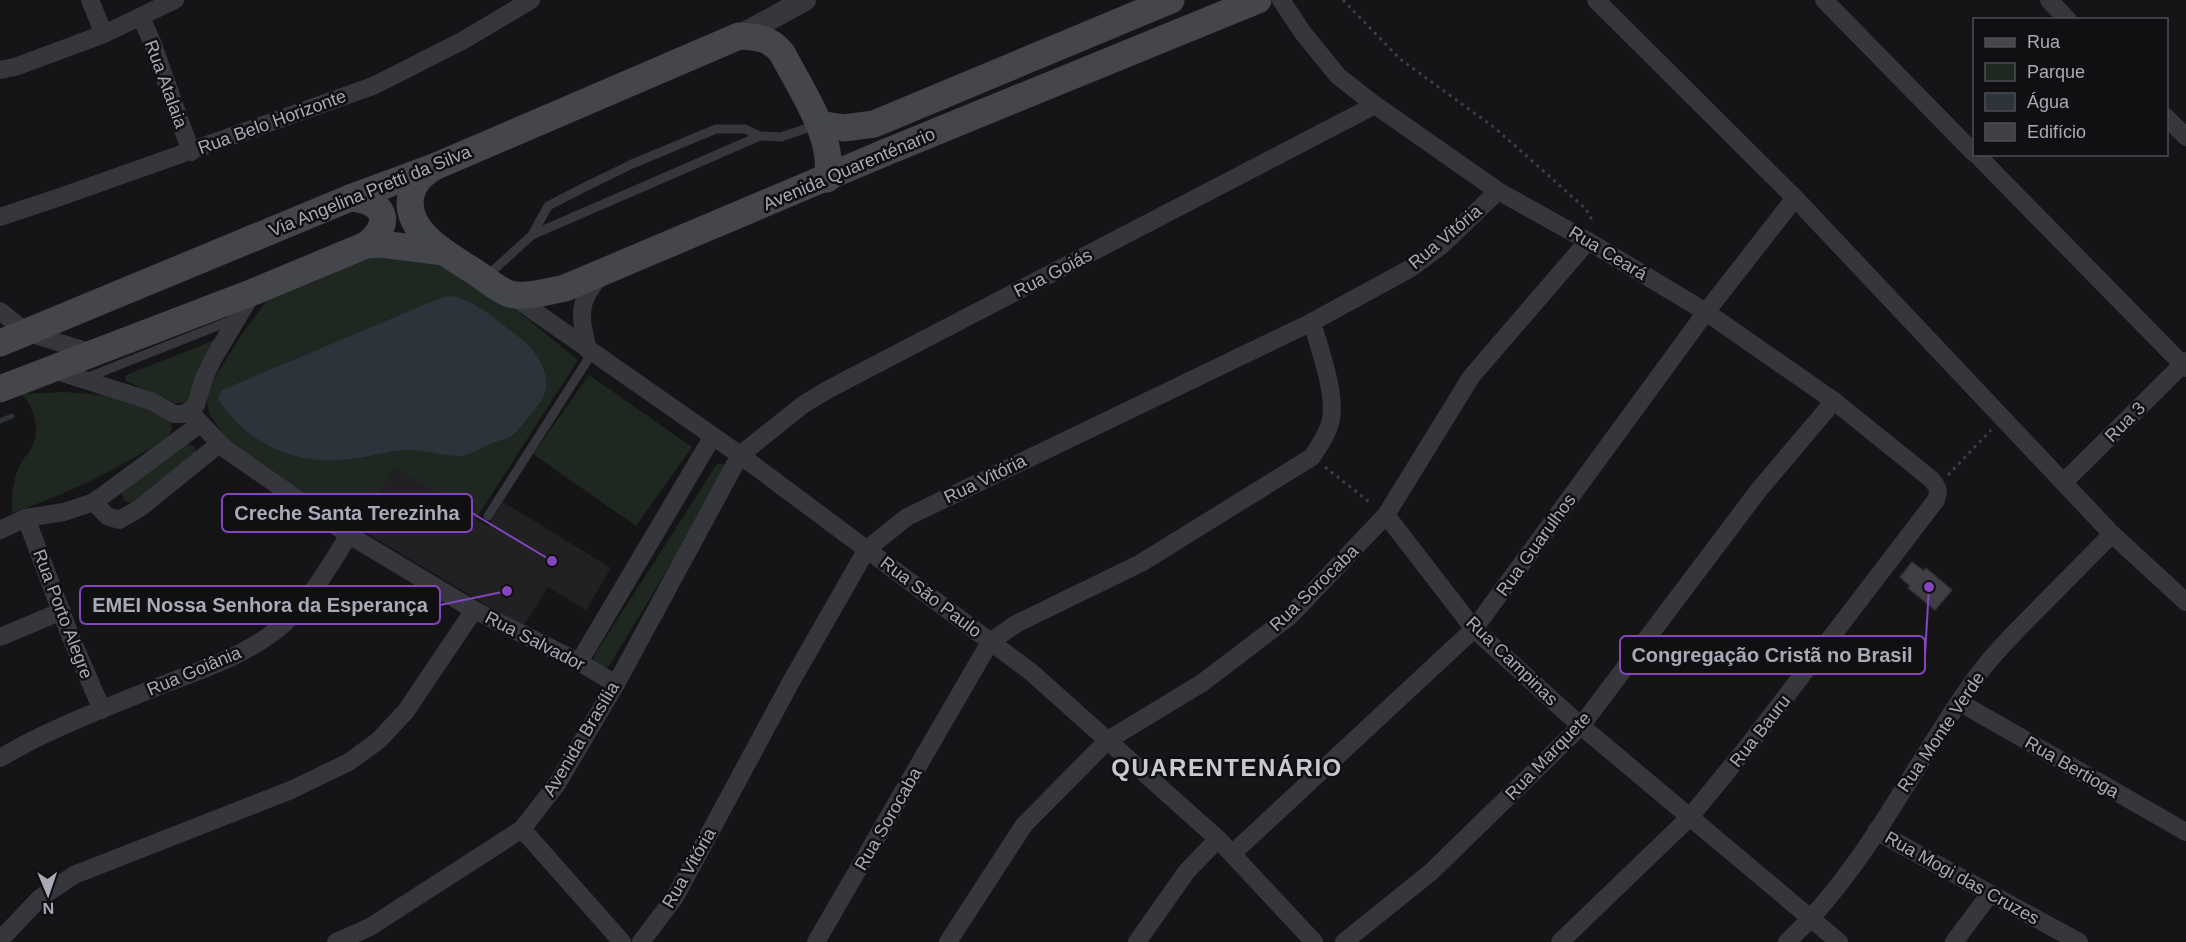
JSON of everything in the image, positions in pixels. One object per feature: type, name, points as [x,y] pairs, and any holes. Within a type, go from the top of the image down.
[{"type":"main road","points":[[819,124],[844,128],[874,124],[1171,0]]},
{"type":"main road","name":"Avenida Quarenténario","points":[[511,295],[541,293],[565,288],[884,153],[1258,0]]},
{"type":"main road","points":[[739,36],[758,37],[776,46],[782,54],[819,124],[829,160],[827,179]]},
{"type":"main road","name":"Via Angelina Pretti da Silva","points":[[0,343],[350,198],[434,167],[739,36]]},
{"type":"main road","points":[[434,167],[420,177],[416,183],[410,206],[413,219],[444,252],[511,295]]},
{"type":"main road","points":[[350,198],[369,200],[379,209],[382,216],[378,234],[366,245]]},
{"type":"main road","points":[[0,389],[254,292],[366,245],[381,244],[444,252]]},
{"type":"street","points":[[90,0],[104,34]]},
{"type":"street","points":[[0,70],[15,67],[104,34],[175,0]]},
{"type":"street","name":"Rua Belo Horizonte","points":[[0,217],[191,152],[373,86],[462,41],[531,0]]},
{"type":"street","points":[[739,36],[806,0]]},
{"type":"street","name":"Rua Ceará","points":[[1281,0],[1303,33],[1338,76],[1375,105],[1498,191],[1588,241],[1706,312],[1834,401],[1931,479],[1937,493]]},
{"type":"street","points":[[1596,0],[1795,198],[2112,534],[2186,602]]},
{"type":"street","points":[[1824,0],[1973,152]]},
{"type":"street","points":[[2049,0],[2066,18]]},
{"type":"street","name":"Rua Atalaia","points":[[141,17],[153,42],[191,152]]},
{"type":"street","name":"Rua Goiás","points":[[740,455],[804,404],[829,389],[1375,105]]},
{"type":"street","points":[[2168,119],[2186,137]]},
{"type":"street","points":[[1977,156],[2185,364]]},
{"type":"street","name":"Rua Vitória","points":[[643,942],[675,897],[792,680],[867,549],[907,517],[1312,322],[1411,268],[1442,245],[1498,191]]},
{"type":"street","name":"Rua Guarulhos","points":[[1233,854],[1474,629],[1706,312],[1795,198]]},
{"type":"street","name":"Rua Sorocaba","points":[[948,942],[1024,825],[1108,740],[1202,683],[1290,616],[1386,515],[1471,377],[1588,241]]},
{"type":"street","points":[[590,351],[581,316],[589,288],[607,269]]},
{"type":"street","points":[[0,530],[26,518],[64,512],[94,502],[195,418],[196,405],[204,378],[254,292]]},
{"type":"street","name":"Rua São Paulo","points":[[511,295],[740,455],[1031,672],[1218,839],[1314,942]]},
{"type":"street","points":[[0,311],[26,332],[92,353]]},
{"type":"street","name":"Rua Sorocaba","points":[[816,942],[990,642],[1016,624],[1141,563],[1312,457],[1331,419],[1331,390],[1312,322]]},
{"type":"street","name":"Rua 3","points":[[2064,482],[2185,364]]},
{"type":"street","points":[[50,369],[151,401],[174,414],[195,418]]},
{"type":"street","name":"Rua Marquete","points":[[1344,942],[1431,873],[1581,726],[1758,491],[1834,401]]},
{"type":"street","name":"Rua Salvador","points":[[195,418],[219,444],[348,535],[474,610],[579,662],[616,684]]},
{"type":"street","points":[[579,662],[713,436]]},
{"type":"street","points":[[94,502],[106,516],[119,520],[140,508],[219,444]]},
{"type":"street","name":"Avenida Brasília","points":[[336,942],[370,927],[487,854],[522,829],[557,784],[616,684],[740,455]]},
{"type":"street","name":"Rua Bauru","points":[[1560,942],[1690,817],[1748,746],[1937,493]]},
{"type":"street","name":"Rua Campinas","points":[[1386,515],[1474,629],[1581,726],[1839,942]]},
{"type":"street","name":"Rua Porto Alegre","points":[[26,518],[102,710]]},
{"type":"street","name":"Rua Monte Verde","points":[[1787,942],[1811,920],[1828,900],[1981,670],[2112,534]]},
{"type":"street","name":"Rua Goiânia","points":[[0,758],[47,734],[255,645],[290,618],[309,596],[348,535]]},
{"type":"street","points":[[0,940],[40,898],[74,875],[291,790],[349,762],[379,740],[406,711],[474,610]]},
{"type":"street","points":[[0,637],[62,611]]},
{"type":"street","name":"Rua Bertioga","points":[[1959,702],[2186,832]]},
{"type":"street","points":[[522,829],[622,942]]},
{"type":"street","name":"Rua Mogi das Cruzes","points":[[1876,831],[2079,942]]},
{"type":"street","points":[[1137,942],[1187,871],[1218,839]]},
{"type":"street","points":[[1954,942],[1990,894]]},
{"type":"lane","points":[[485,278],[532,235],[548,206],[632,164],[716,129],[746,129],[760,136],[781,137],[819,124]]},
{"type":"lane","points":[[532,235],[760,136]]},
{"type":"lane","points":[[83,379],[238,318]]},
{"type":"lane","points":[[488,516],[590,351]]},
{"type":"path","points":[[1343,0],[1400,59],[1496,128],[1586,209],[1591,218],[1588,241]]},
{"type":"path","points":[[1937,493],[2002,418]]},
{"type":"path","points":[[1312,457],[1386,515]]},
{"type":"shaded area","points":[[394,468],[477,517],[476,519],[488,526],[503,502],[611,568],[586,610],[548,587],[523,627],[358,528]]},
{"type":"green space","points":[[366,256],[415,258],[449,268],[488,290],[527,318],[578,360],[477,517],[394,468],[356,533],[225,438],[209,413],[206,396],[210,385],[244,331],[266,302],[276,294]]},
{"type":"green space","points":[[215,340],[189,399],[182,403],[174,403],[126,381],[126,375]]},
{"type":"green space","points":[[589,375],[692,447],[636,526],[533,454]]},
{"type":"green space","points":[[64,392],[127,399],[169,419],[171,432],[158,444],[109,472],[62,494],[12,513],[14,481],[21,463],[33,446],[36,430],[30,405],[22,394]]},
{"type":"green space","points":[[188,444],[195,447],[196,455],[131,503],[124,501],[122,492]]},
{"type":"green space","points":[[717,464],[724,464],[727,471],[609,666],[605,668],[594,662],[594,656]]},
{"type":"water","points":[[451,296],[470,302],[496,319],[525,342],[543,367],[546,388],[543,397],[521,427],[508,438],[460,456],[410,450],[341,460],[304,458],[270,446],[255,437],[229,414],[218,399],[222,390],[443,297]]},
{"type":"building","points":[[1912,562],[1924,571],[1926,568],[1952,590],[1935,610],[1908,588],[1910,586],[1900,577]]},
{"type":"waterway","points":[[0,421],[12,416]]},
{"type":"place","name":"Creche Santa Terezinha","points":[[552,561]]},
{"type":"place","name":"Congregação Cristã no Brasil","points":[[1929,587]]},
{"type":"place","name":"EMEI Nossa Senhora da Esperança","points":[[507,591]]},
{"type":"district","name":"QUARENTENÁRIO","points":[[1227,768]]}]
